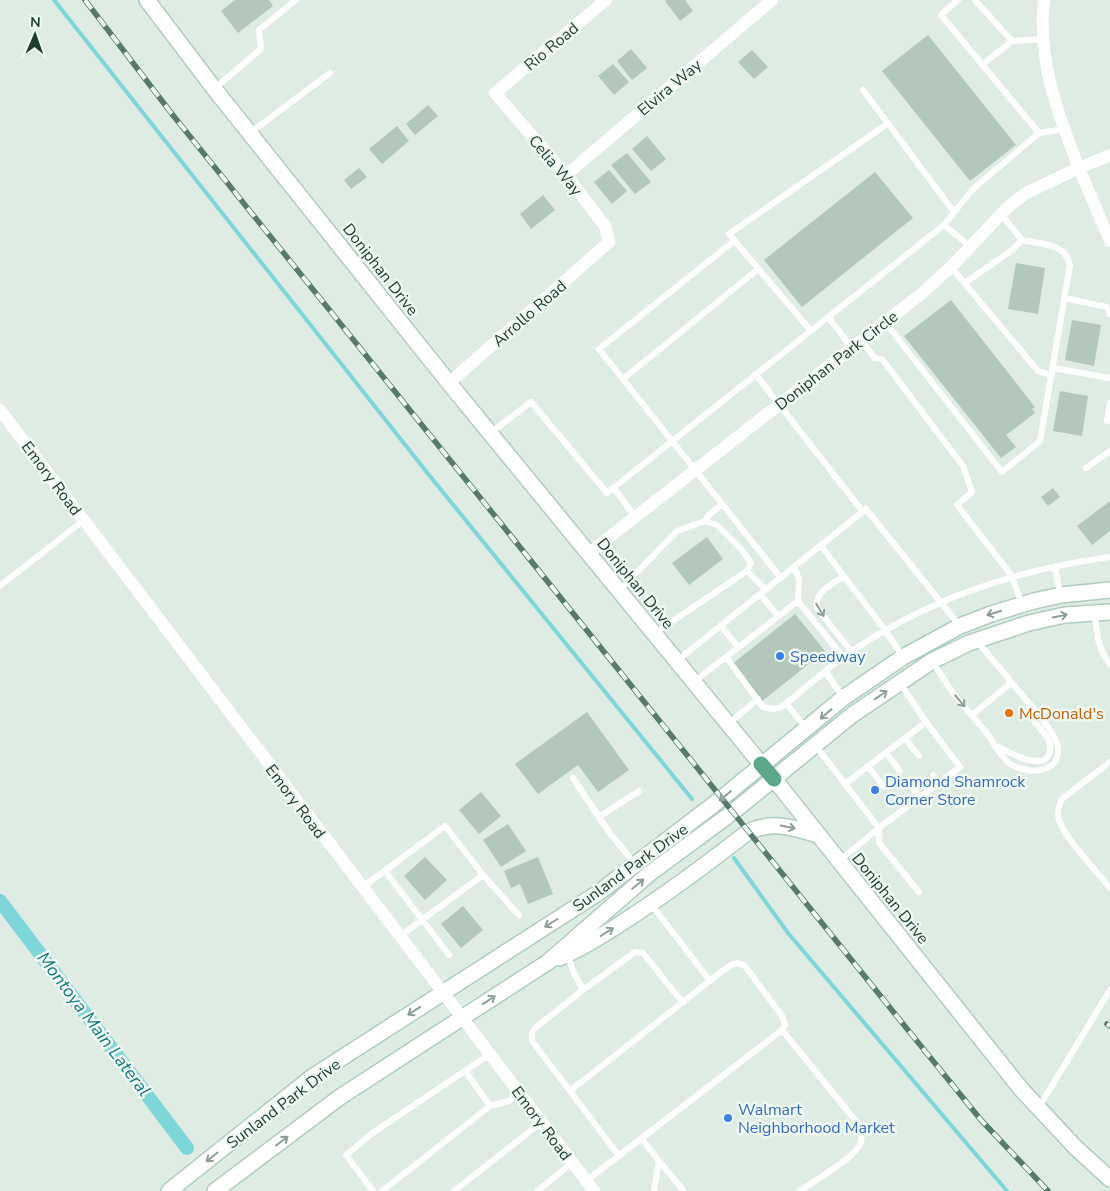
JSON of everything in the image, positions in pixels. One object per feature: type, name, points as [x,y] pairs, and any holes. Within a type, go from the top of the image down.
[{"type":"main road","name":"Doniphan Drive","points":[[147,0],[214,89],[449,383],[762,764],[1038,1108],[1076,1148],[1110,1178]]},
{"type":"main road","name":"Sunland Park Drive","points":[[169,1191],[312,1077],[598,893],[722,798],[844,698],[903,656],[960,626],[990,614],[1061,595],[1110,590]]},
{"type":"main road","name":"Sunland Park Drive","points":[[215,1191],[340,1097],[567,950],[649,874],[774,779],[814,744],[852,715],[932,661],[976,640],[1029,623],[1065,615],[1110,612]]},
{"type":"main road","points":[[567,950],[651,904],[748,832],[758,827],[778,825],[819,835]]},
{"type":"street","name":"Rio Road","points":[[495,93],[606,0]]},
{"type":"street","name":"Elvira Way","points":[[566,175],[772,0]]},
{"type":"street","points":[[1044,0],[1043,39],[1054,99],[1079,168],[1110,242]]},
{"type":"street","name":"Celia Way","points":[[495,93],[566,175],[605,226],[609,242]]},
{"type":"street","name":"Doniphan Park Circle","points":[[590,553],[885,322],[951,267],[1001,214],[1026,193],[1110,155]]},
{"type":"street","name":"Arrollo Road","points":[[449,383],[609,242]]},
{"type":"street","name":"Emory Road","points":[[0,410],[590,1186]]},
{"type":"lane","points":[[214,89],[261,49],[259,30],[296,0]]},
{"type":"lane","points":[[958,0],[941,15],[1039,133]]},
{"type":"lane","points":[[975,0],[1012,41]]},
{"type":"lane","points":[[982,65],[1012,41],[1043,39]]},
{"type":"lane","points":[[250,133],[330,73]]},
{"type":"lane","points":[[862,90],[954,212]]},
{"type":"lane","points":[[811,331],[729,234],[887,124]]},
{"type":"lane","points":[[490,433],[531,402],[607,493],[944,224],[972,190],[1039,133],[1064,129]]},
{"type":"lane","points":[[885,322],[1002,472],[1040,441],[1070,265],[1069,259],[1060,248],[1022,240],[1001,214]]},
{"type":"lane","points":[[944,224],[971,247]]},
{"type":"lane","points":[[734,240],[599,349],[781,578]]},
{"type":"lane","points":[[965,283],[1012,250],[1022,240]]},
{"type":"lane","points":[[951,267],[1038,371],[1110,378]]},
{"type":"lane","points":[[623,379],[758,269]]},
{"type":"lane","points":[[1064,298],[1109,309]]},
{"type":"lane","points":[[828,317],[856,344],[876,358],[882,359],[963,466],[972,492],[957,505],[1012,576],[1022,605]]},
{"type":"lane","points":[[756,375],[863,512]]},
{"type":"lane","points":[[1107,421],[1110,403]]},
{"type":"lane","points":[[1086,468],[1110,451]]},
{"type":"lane","points":[[614,488],[636,517]]},
{"type":"lane","points":[[620,590],[677,531],[705,521],[722,504]]},
{"type":"lane","points":[[677,661],[866,509],[960,626]]},
{"type":"lane","points":[[0,586],[84,520]]},
{"type":"lane","points":[[705,521],[717,525],[742,550],[751,563]]},
{"type":"lane","points":[[821,546],[903,656]]},
{"type":"lane","points":[[655,634],[747,571],[751,563],[762,554]]},
{"type":"lane","points":[[726,656],[763,707],[780,708],[843,657],[885,630],[941,601],[1012,576],[1055,566],[1110,557]]},
{"type":"lane","points":[[1055,566],[1061,595]]},
{"type":"lane","points":[[794,568],[799,580],[798,601],[843,657]]},
{"type":"lane","points":[[747,571],[778,616]]},
{"type":"lane","points":[[844,576],[819,595],[816,603],[817,608],[851,652]]},
{"type":"lane","points":[[694,682],[798,601]]},
{"type":"lane","points":[[1095,613],[1098,643],[1104,657],[1110,664]]},
{"type":"lane","points":[[721,626],[738,647]]},
{"type":"lane","points":[[932,661],[954,694],[1008,763],[1023,770],[1036,772],[1053,764],[1058,752],[1056,740],[1043,720],[976,640]]},
{"type":"lane","points":[[825,671],[844,698]]},
{"type":"lane","points":[[839,861],[879,828],[900,807],[920,797],[960,767],[926,722],[900,683]]},
{"type":"lane","points":[[972,716],[1011,683]]},
{"type":"lane","points":[[728,724],[758,699]]},
{"type":"lane","points":[[786,703],[808,729]]},
{"type":"lane","points":[[996,747],[1032,761],[1041,762],[1046,759],[1051,750],[1050,744],[1031,716],[1029,704]]},
{"type":"lane","points":[[845,784],[926,722]]},
{"type":"lane","points":[[905,738],[919,756]]},
{"type":"lane","points":[[814,744],[879,828],[879,843],[919,892]]},
{"type":"lane","points":[[886,753],[900,771]]},
{"type":"lane","points":[[1110,762],[1062,799],[1058,816],[1064,832],[1110,888]]},
{"type":"lane","points":[[868,766],[883,786]]},
{"type":"lane","points":[[933,775],[939,783]]},
{"type":"lane","points":[[573,778],[609,832],[634,864]]},
{"type":"lane","points":[[914,790],[920,797]]},
{"type":"lane","points":[[599,817],[639,791]]},
{"type":"lane","points":[[362,888],[445,826],[483,875],[518,915]]},
{"type":"lane","points":[[385,871],[449,955]]},
{"type":"lane","points":[[400,936],[483,875]]},
{"type":"lane","points":[[651,904],[710,981]]},
{"type":"lane","points":[[567,950],[572,968],[583,990]]},
{"type":"lane","points":[[619,1156],[532,1040],[532,1033],[535,1028],[583,990],[639,951],[643,953],[682,1003]]},
{"type":"lane","points":[[570,1091],[710,981],[738,962],[745,966],[782,1016],[785,1025],[782,1030],[619,1156],[590,1186]]},
{"type":"lane","points":[[1038,1108],[1110,990]]},
{"type":"lane","points":[[782,1030],[859,1125],[862,1134],[861,1144],[854,1154],[800,1191]]},
{"type":"lane","points":[[373,1191],[346,1155],[374,1132],[466,1072],[490,1054]]},
{"type":"lane","points":[[466,1072],[490,1106]]},
{"type":"lane","points":[[382,1191],[490,1106],[509,1101],[520,1094]]},
{"type":"lane","points":[[454,1191],[542,1122]]},
{"type":"lane","points":[[642,1139],[684,1191]]},
{"type":"lane","points":[[654,1191],[659,1161]]},
{"type":"lane","points":[[537,1191],[572,1162]]},
{"type":"building","points":[[235,0],[269,0],[273,6],[238,33],[221,11]]},
{"type":"building","points":[[685,0],[693,11],[680,21],[665,1]]},
{"type":"building","points":[[928,35],[1016,145],[970,181],[882,71]]},
{"type":"building","points":[[631,49],[647,68],[632,80],[617,61]]},
{"type":"building","points":[[752,50],[768,67],[754,79],[738,62]]},
{"type":"building","points":[[613,64],[629,82],[614,95],[598,76]]},
{"type":"building","points":[[428,105],[438,116],[415,135],[406,124]]},
{"type":"building","points":[[397,126],[409,141],[382,164],[369,149]]},
{"type":"building","points":[[647,136],[666,159],[651,171],[632,149]]},
{"type":"building","points":[[627,153],[651,182],[635,194],[611,165]]},
{"type":"building","points":[[359,168],[367,177],[351,189],[344,180]]},
{"type":"building","points":[[609,170],[627,191],[612,204],[594,182]]},
{"type":"building","points":[[875,172],[913,218],[802,307],[764,260]]},
{"type":"building","points":[[543,195],[555,210],[531,229],[520,214]]},
{"type":"building","points":[[1016,263],[1045,268],[1038,314],[1008,309]]},
{"type":"building","points":[[951,300],[1035,407],[1032,409],[1035,413],[1006,435],[1016,447],[1001,458],[904,336]]},
{"type":"building","points":[[1072,320],[1101,325],[1094,366],[1065,360]]},
{"type":"building","points":[[1060,391],[1088,396],[1082,436],[1053,431]]},
{"type":"building","points":[[1053,488],[1060,497],[1048,506],[1041,497]]},
{"type":"building","points":[[1110,501],[1110,531],[1092,545],[1077,526]]},
{"type":"building","points":[[707,537],[723,559],[689,585],[672,563]]},
{"type":"building","points":[[795,614],[825,651],[761,702],[731,665]]},
{"type":"building","points":[[587,712],[629,770],[598,792],[578,765],[538,794],[515,764]]},
{"type":"building","points":[[481,792],[501,816],[479,834],[459,810]]},
{"type":"building","points":[[508,824],[526,851],[501,867],[483,840]]},
{"type":"building","points":[[425,857],[447,880],[425,900],[404,876]]},
{"type":"building","points":[[538,857],[553,894],[528,904],[520,884],[511,888],[504,871]]},
{"type":"building","points":[[463,906],[483,930],[461,948],[441,924]]},
{"type":"waterway","points":[[54,0],[429,475],[692,799]]},
{"type":"waterway","points":[[734,858],[788,933],[1007,1191]]},
{"type":"waterway","name":"Montoya Main Lateral","points":[[0,901],[187,1148]]},
{"type":"railway","points":[[85,0],[172,114],[895,1014],[981,1120],[1048,1191]]},
{"type":"place","name":"Speedway","points":[[780,656]]},
{"type":"place","name":"McDonald's","points":[[1009,713]]},
{"type":"place","name":"Diamond Shamrock Corner Store","points":[[875,790]]},
{"type":"place","name":"Walmart Neighborhood Market","points":[[728,1118]]}]
